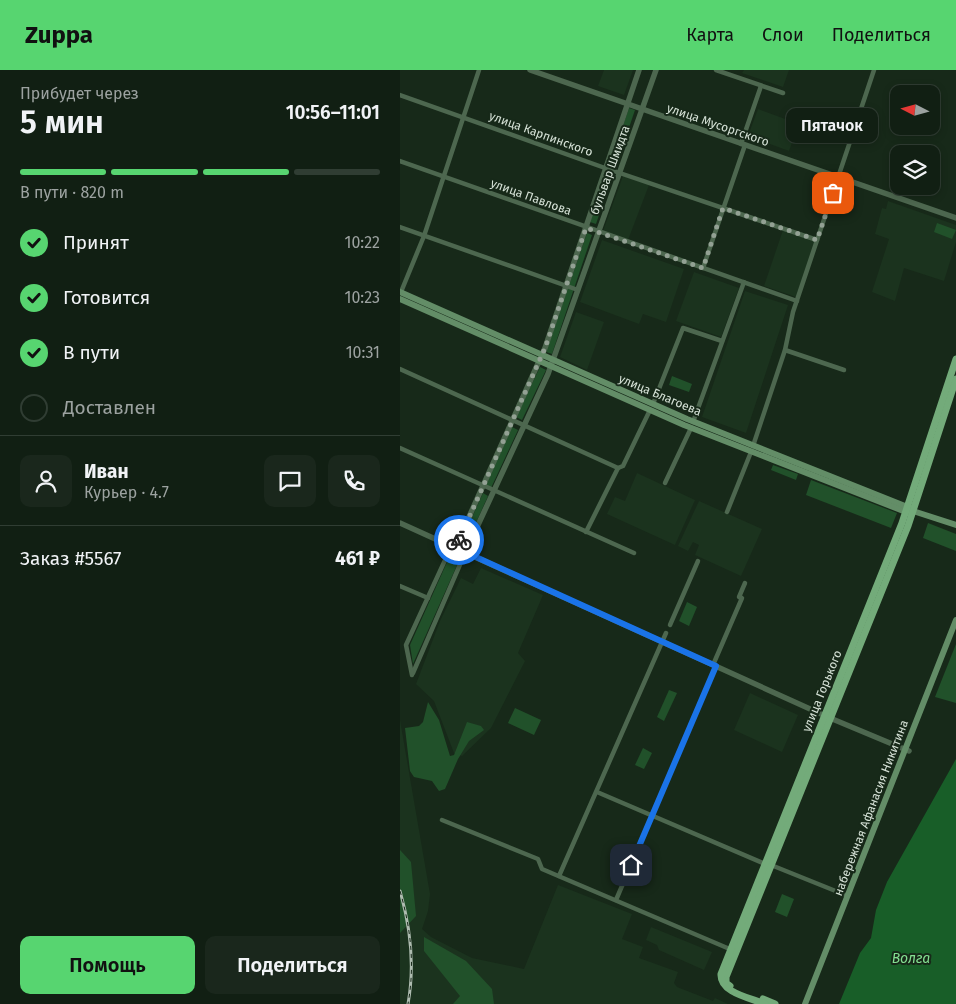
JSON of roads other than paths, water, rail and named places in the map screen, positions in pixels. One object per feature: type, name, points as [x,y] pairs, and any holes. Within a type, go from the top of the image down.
[{"type":"main road","name":"улица Благоева","points":[[401,294],[552,364],[692,425],[909,509],[956,525]]},
{"type":"main road","name":"улица Горького","points":[[765,1004],[727,989],[722,984],[721,974],[733,951],[909,509],[954,378],[956,359]]},
{"type":"main road","name":"набережная Афанасия Никитина","points":[[810,1004],[956,620]]},
{"type":"main road","name":"набережная Афанасия Никитина","points":[[806,1004],[956,630]]},
{"type":"main road","name":"улица Горького","points":[[733,951],[726,977],[729,986],[775,1004]]},
{"type":"street","points":[[401,294],[424,236],[479,70]]},
{"type":"street","name":"улица Мусоргского","points":[[530,70],[956,218]]},
{"type":"street","name":"бульвар Шмидта","points":[[456,548],[540,358],[639,70]]},
{"type":"street","name":"бульвар Шмидта","points":[[465,553],[552,364],[656,70]]},
{"type":"street","points":[[716,70],[783,93]]},
{"type":"street","points":[[727,512],[752,449],[785,350],[797,301],[874,70]]},
{"type":"street","points":[[703,268],[762,86]]},
{"type":"street","name":"улица Карпинского","points":[[400,95],[605,168],[817,240]]},
{"type":"street","name":"улица Павлова","points":[[400,161],[797,301]]},
{"type":"street","points":[[400,228],[578,290]]},
{"type":"street","points":[[665,484],[692,425],[744,282]]},
{"type":"street","points":[[586,532],[618,468],[623,466],[651,407],[683,328],[722,342]]},
{"type":"street","points":[[785,350],[844,370]]},
{"type":"street","points":[[400,369],[618,468]]},
{"type":"street","points":[[400,448],[634,553]]},
{"type":"street","points":[[400,523],[827,717],[908,750]]},
{"type":"street","points":[[456,548],[446,558],[406,645],[412,674],[465,553]]},
{"type":"street","points":[[670,625],[698,561]]},
{"type":"street","points":[[616,900],[742,598],[739,597],[745,583]]},
{"type":"street","points":[[400,586],[428,598]]},
{"type":"street","points":[[559,876],[666,634]]},
{"type":"street","points":[[597,792],[848,896]]},
{"type":"street","points":[[442,820],[538,859],[542,869],[733,951]]},
{"type":"water","name":"Волга","points":[[956,759],[956,1004],[839,1004],[860,953],[871,938],[876,910],[887,882]]},
{"type":"railway","points":[[400,891],[411,947],[408,1004]]},
{"type":"place","name":"Пятачок","points":[[833,193]]}]
